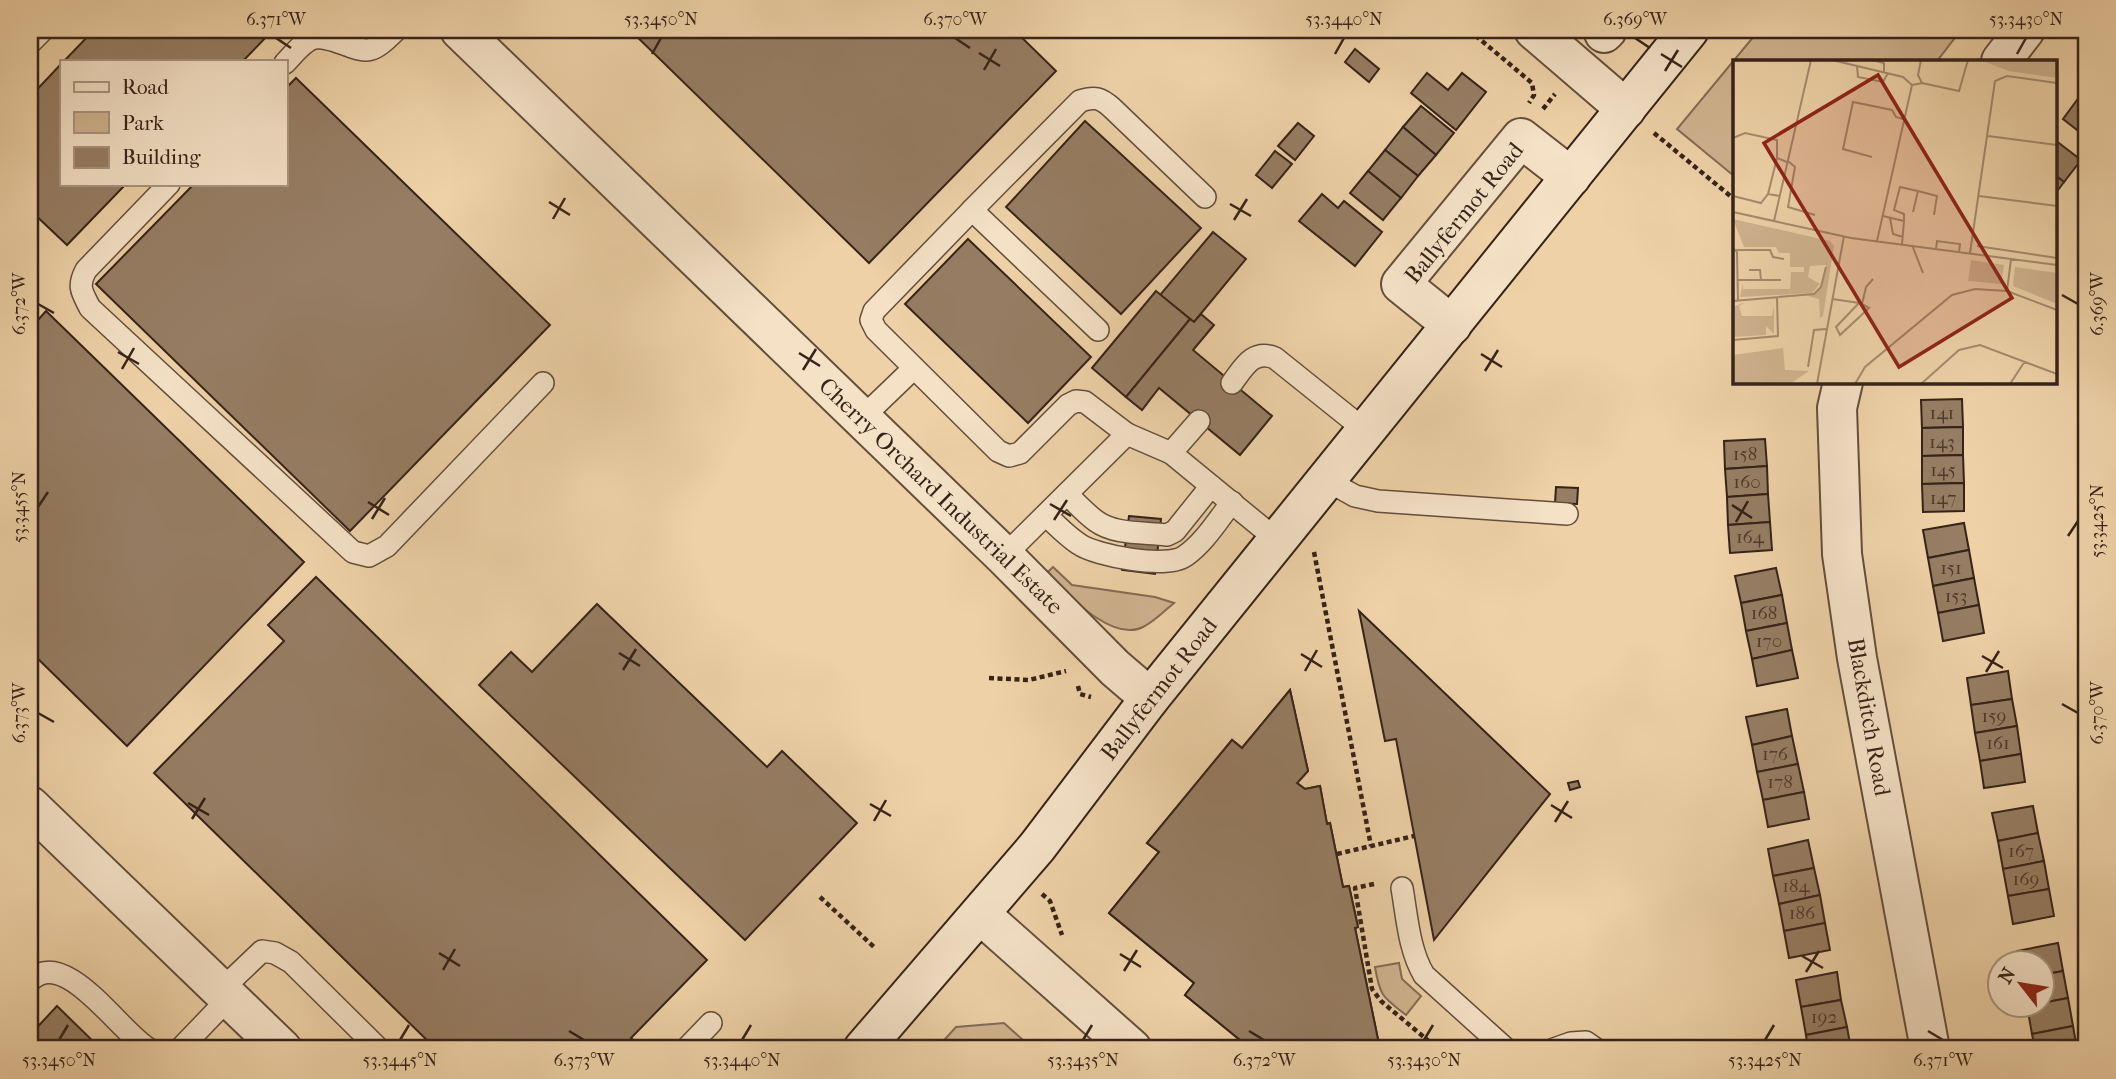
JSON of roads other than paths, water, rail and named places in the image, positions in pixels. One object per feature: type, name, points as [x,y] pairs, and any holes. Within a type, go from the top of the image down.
[{"type":"street","name":"Cherry Orchard Industrial Estate","points":[[460,30],[1004,556],[1115,668],[1150,698]]},
{"type":"street","points":[[1534,30],[1637,118]]},
{"type":"street","name":"Ballyfermot Road","points":[[863,1049],[1037,847],[1150,698],[1571,177],[1637,118],[1689,30]]},
{"type":"street","points":[[2002,60],[2025,30]]},
{"type":"street","name":"Ballyfermot Road","points":[[1452,325],[1401,284],[1409,274],[1521,138],[1571,177]]},
{"type":"street","name":"Blackditch Road","points":[[1843,383],[1837,408],[1842,554],[1857,658],[1930,1049]]},
{"type":"street","points":[[30,806],[282,1049]]},
{"type":"street","points":[[980,914],[1132,1049]]},
{"type":"lane","points":[[30,43],[43,30]]},
{"type":"lane","points":[[287,61],[314,38],[326,38],[359,50],[372,51],[396,30]]},
{"type":"lane","points":[[1205,197],[1101,98],[1080,101],[874,310],[871,320],[876,330],[998,451],[1009,456],[1020,453],[1068,405],[1076,401],[1085,402],[1127,434],[1171,453],[1232,502],[1289,526]]},
{"type":"lane","points":[[167,186],[86,270],[80,281],[90,308],[353,552],[369,556],[387,546],[543,383]]},
{"type":"lane","points":[[972,210],[1098,330]]},
{"type":"lane","points":[[1232,383],[1251,358],[1265,354],[1275,358],[1366,431]]},
{"type":"lane","points":[[862,418],[914,368]]},
{"type":"lane","points":[[1171,453],[1199,421]]},
{"type":"lane","points":[[1004,556],[1127,434]]},
{"type":"lane","points":[[1326,480],[1355,496],[1378,501],[1567,514]]},
{"type":"lane","points":[[1067,494],[1096,521],[1106,526],[1167,534],[1175,531],[1212,486]]},
{"type":"lane","points":[[1046,515],[1079,545],[1094,552],[1170,562],[1183,558],[1195,548],[1232,502]]},
{"type":"lane","points":[[1402,888],[1417,964],[1424,975],[1506,1049]]},
{"type":"lane","points":[[180,1049],[262,951],[275,953],[291,962],[379,1049]]},
{"type":"lane","points":[[30,981],[49,971],[77,982],[146,1048]]},
{"type":"lane","points":[[686,1049],[711,1023]]},
{"type":"lane","points":[[1554,1049],[1571,1043],[1586,1042],[1596,1049]]}]
